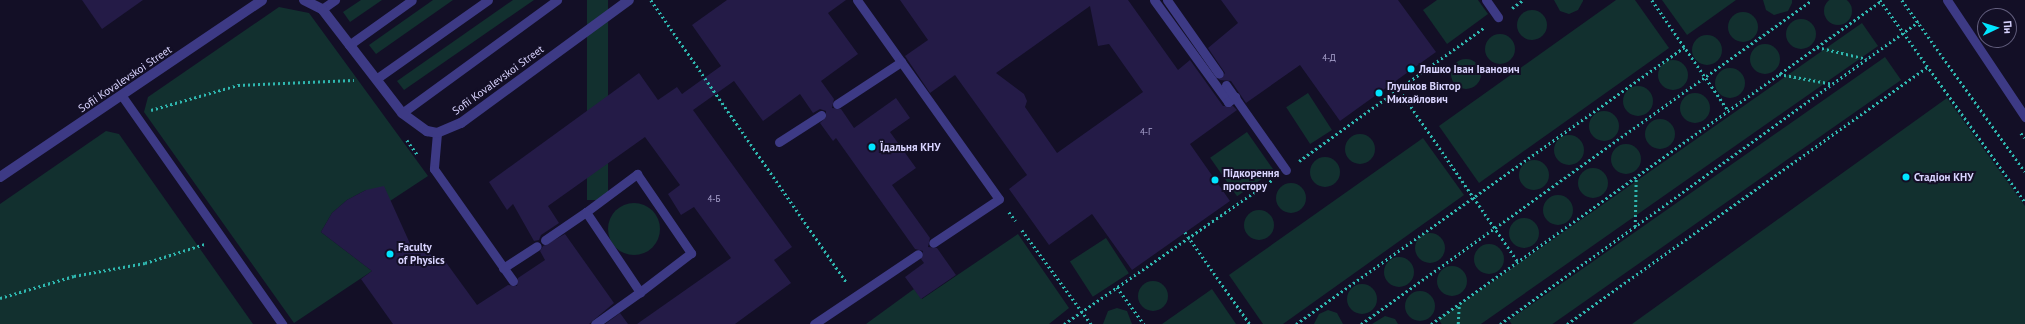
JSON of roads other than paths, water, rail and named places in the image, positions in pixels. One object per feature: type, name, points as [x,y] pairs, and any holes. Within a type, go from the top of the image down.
[{"type":"street","name":"Sofii Kovalevskoi Street","points":[[0,177],[262,0]]},
{"type":"street","points":[[304,0],[322,9],[402,113],[427,131],[436,133]]},
{"type":"street","name":"Sofii Kovalevskoi Street","points":[[436,133],[461,123],[629,0]]},
{"type":"lane","points":[[322,9],[335,0]]},
{"type":"lane","points":[[349,45],[412,0]]},
{"type":"lane","points":[[376,79],[488,0]]},
{"type":"lane","points":[[402,113],[557,0]]},
{"type":"lane","points":[[857,0],[999,199],[933,243]]},
{"type":"lane","points":[[1154,0],[1228,102],[1235,97]]},
{"type":"lane","points":[[1167,0],[1219,74]]},
{"type":"lane","points":[[1486,0],[1498,17]]},
{"type":"lane","points":[[1947,0],[2025,118]]},
{"type":"lane","points":[[837,104],[901,62]]},
{"type":"lane","points":[[1226,85],[1286,170]]},
{"type":"lane","points":[[122,96],[282,324]]},
{"type":"lane","points":[[779,142],[821,114]]},
{"type":"lane","points":[[436,133],[434,169],[513,281]]},
{"type":"lane","points":[[545,240],[637,174],[691,252],[640,292],[595,324]]},
{"type":"lane","points":[[586,212],[640,292]]},
{"type":"lane","points":[[504,268],[537,246]]},
{"type":"lane","points":[[814,324],[918,254]]},
{"type":"place","name":"Ляшко Іван Іванович","points":[[1411,69]]},
{"type":"place","name":"Глушков Віктор Михайлович","points":[[1379,93]]},
{"type":"place","name":"Їдальня КНУ","points":[[872,147]]},
{"type":"place","name":"Стадіон КНУ","points":[[1906,177]]},
{"type":"place","name":"Підкорення простору","points":[[1215,180]]},
{"type":"place","name":"Faculty of Physics","points":[[390,254]]}]
